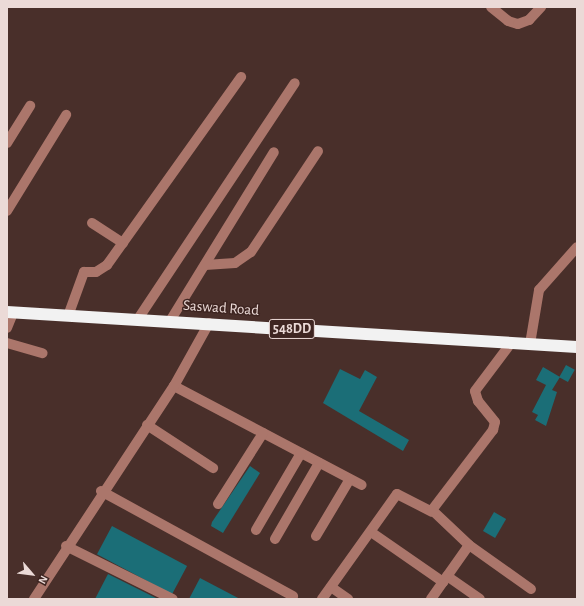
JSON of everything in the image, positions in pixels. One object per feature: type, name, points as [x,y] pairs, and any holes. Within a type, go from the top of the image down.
[{"type":"highway","name":"Saswad Road","points":[[10,312],[209,323],[577,347]]},
{"type":"street","points":[[492,7],[508,21],[518,24],[529,20],[541,7]]},
{"type":"street","points":[[68,316],[84,272],[102,269],[123,243],[241,77]]},
{"type":"street","points":[[138,319],[295,83]]},
{"type":"street","points":[[7,143],[30,106]]},
{"type":"street","points":[[7,211],[66,114]]},
{"type":"street","points":[[204,265],[235,263],[251,252],[318,151]]},
{"type":"street","points":[[170,321],[274,152]]},
{"type":"street","points":[[92,223],[123,243]]},
{"type":"street","points":[[530,344],[539,290],[577,247]]},
{"type":"street","points":[[7,328],[10,312]]},
{"type":"street","points":[[34,599],[101,491],[174,386],[209,323]]},
{"type":"street","points":[[7,343],[43,353]]},
{"type":"street","points":[[432,512],[493,430],[495,422],[478,401],[475,391],[511,343]]},
{"type":"street","points":[[174,386],[362,485]]},
{"type":"street","points":[[147,425],[213,468]]},
{"type":"street","points":[[218,504],[263,433]]},
{"type":"street","points":[[256,530],[301,453]]},
{"type":"street","points":[[276,539],[319,463]]},
{"type":"street","points":[[316,536],[350,479]]},
{"type":"street","points":[[101,491],[293,596]]},
{"type":"street","points":[[322,599],[397,494],[432,512],[468,545],[531,589]]},
{"type":"street","points":[[371,532],[445,579],[480,599]]},
{"type":"street","points":[[431,599],[468,545]]},
{"type":"street","points":[[66,546],[173,599]]},
{"type":"street","points":[[331,587],[348,599]]},
{"type":"building","points":[[566,365],[575,370],[568,382],[559,377]]},
{"type":"building","points":[[543,367],[560,377],[552,390],[557,392],[546,426],[535,420],[538,415],[532,412],[546,385],[536,380]]},
{"type":"building","points":[[340,369],[360,379],[365,370],[377,377],[359,411],[409,440],[403,451],[323,403]]},
{"type":"building","points":[[250,466],[260,473],[223,533],[211,526],[212,522]]},
{"type":"building","points":[[494,512],[506,519],[495,538],[483,531]]},
{"type":"building","points":[[112,526],[187,566],[172,594],[97,554]]},
{"type":"building","points":[[108,574],[158,599],[95,599]]},
{"type":"building","points":[[200,578],[240,599],[189,599]]}]
